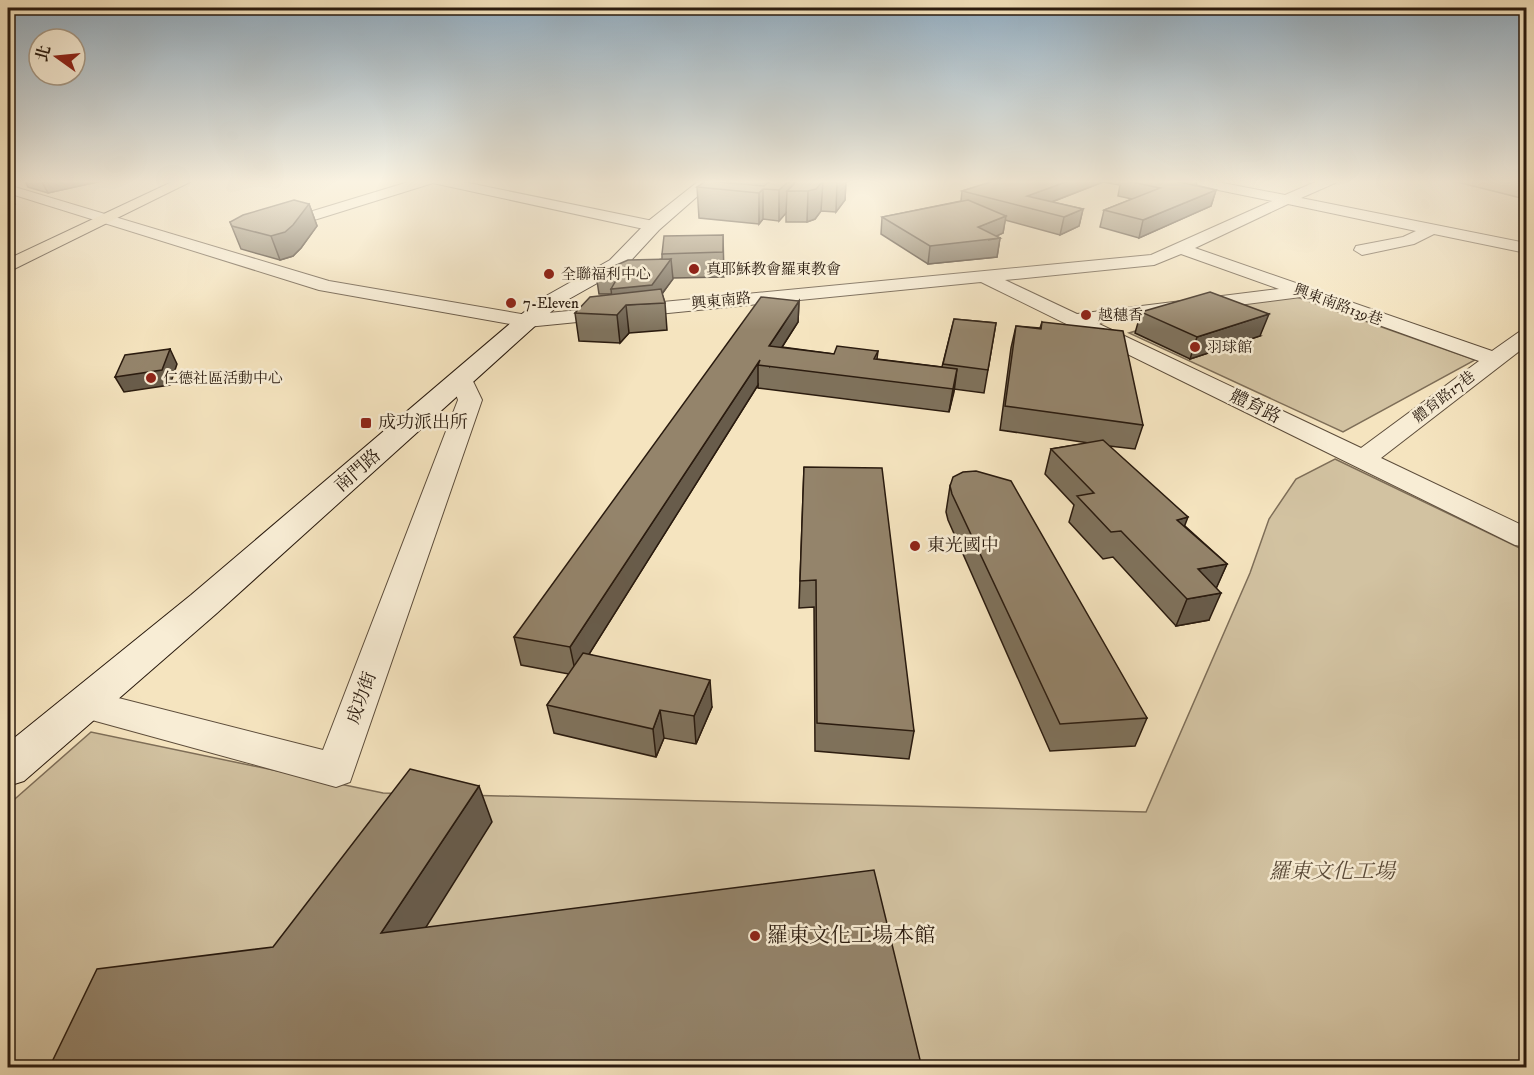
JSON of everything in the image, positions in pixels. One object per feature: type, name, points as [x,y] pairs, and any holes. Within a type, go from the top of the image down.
[{"type":"main road","points":[[8,266],[83,230]]},
{"type":"street","name":"興東南路","points":[[143,230],[326,286],[527,321],[1154,260],[1224,230]]},
{"type":"street","points":[[260,232],[266,230]]},
{"type":"street","name":"南門路","points":[[8,768],[462,380],[527,321],[553,300],[617,264],[649,230]]},
{"type":"street","points":[[1362,250],[1408,241],[1430,230]]},
{"type":"street","points":[[1444,230],[1527,248]]},
{"type":"street","points":[[205,249],[227,242]]},
{"type":"street","name":"興東南路139巷","points":[[1183,249],[1493,359]]},
{"type":"street","name":"體育路","points":[[983,276],[1527,538]]},
{"type":"street","points":[[1073,320],[1302,292]]},
{"type":"street","name":"體育路17巷","points":[[1363,459],[1493,359],[1527,336]]},
{"type":"street","name":"成功街","points":[[83,704],[336,770],[470,400],[462,380]]},
{"type":"green space","points":[[1294,296],[1475,360],[1343,432],[1129,333],[1215,307]]},
{"type":"green space","name":"羅東文化工場","points":[[1335,459],[1526,551],[1526,1067],[8,1067],[8,805],[91,732],[383,793],[1146,812],[1250,573],[1269,519],[1296,479]]},
{"type":"building","points":[[248,230],[287,230],[271,236]]},
{"type":"building","points":[[904,230],[984,230],[1000,238],[930,246]]},
{"type":"building","points":[[723,235],[723,252],[662,254],[664,236]]},
{"type":"building","points":[[671,259],[652,285],[611,289],[619,275],[596,274],[628,260]]},
{"type":"building","points":[[661,289],[665,303],[626,305],[617,315],[575,313],[590,297]]},
{"type":"building","points":[[1210,292],[1269,314],[1197,337],[1141,312]]},
{"type":"building","points":[[761,297],[799,301],[769,346],[834,354],[837,346],[878,351],[874,359],[957,369],[953,389],[758,365],[760,360],[570,647],[514,637]]},
{"type":"building","points":[[954,319],[996,323],[988,370],[943,364]]},
{"type":"building","points":[[1042,322],[1123,331],[1143,425],[1005,406],[1016,326],[1041,329]]},
{"type":"building","points":[[170,349],[162,370],[115,377],[125,355]]},
{"type":"building","points":[[1103,440],[1188,517],[1177,520],[1227,564],[1198,569],[1221,593],[1187,599],[1121,531],[1111,532],[1077,496],[1094,493],[1051,449]]},
{"type":"building","points":[[804,467],[882,468],[914,731],[817,723],[816,580],[800,581]]},
{"type":"building","points":[[976,471],[1011,481],[1147,718],[1060,724],[952,494],[950,486],[953,477],[963,472]]},
{"type":"building","points":[[583,653],[710,680],[694,716],[660,710],[653,729],[547,705]]},
{"type":"building","name":"羅東文化工場本館","points":[[410,769],[479,786],[381,933],[874,870],[922,1068],[49,1068],[97,969],[273,947]]},
{"type":"place","name":"真耶穌教會羅東教會","points":[[694,269]]},
{"type":"place","name":"全聯福利中心","points":[[549,274]]},
{"type":"place","name":"7-Eleven","points":[[511,303]]},
{"type":"place","name":"越穗香","points":[[1086,315]]},
{"type":"place","name":"羽球館","points":[[1195,347]]},
{"type":"place","name":"仁德社區活動中心","points":[[151,378]]},
{"type":"place","name":"成功派出所","points":[[366,423]]},
{"type":"place","name":"東光國中","points":[[915,546]]},
{"type":"place","name":"羅東文化工場本館","points":[[755,936]]}]
